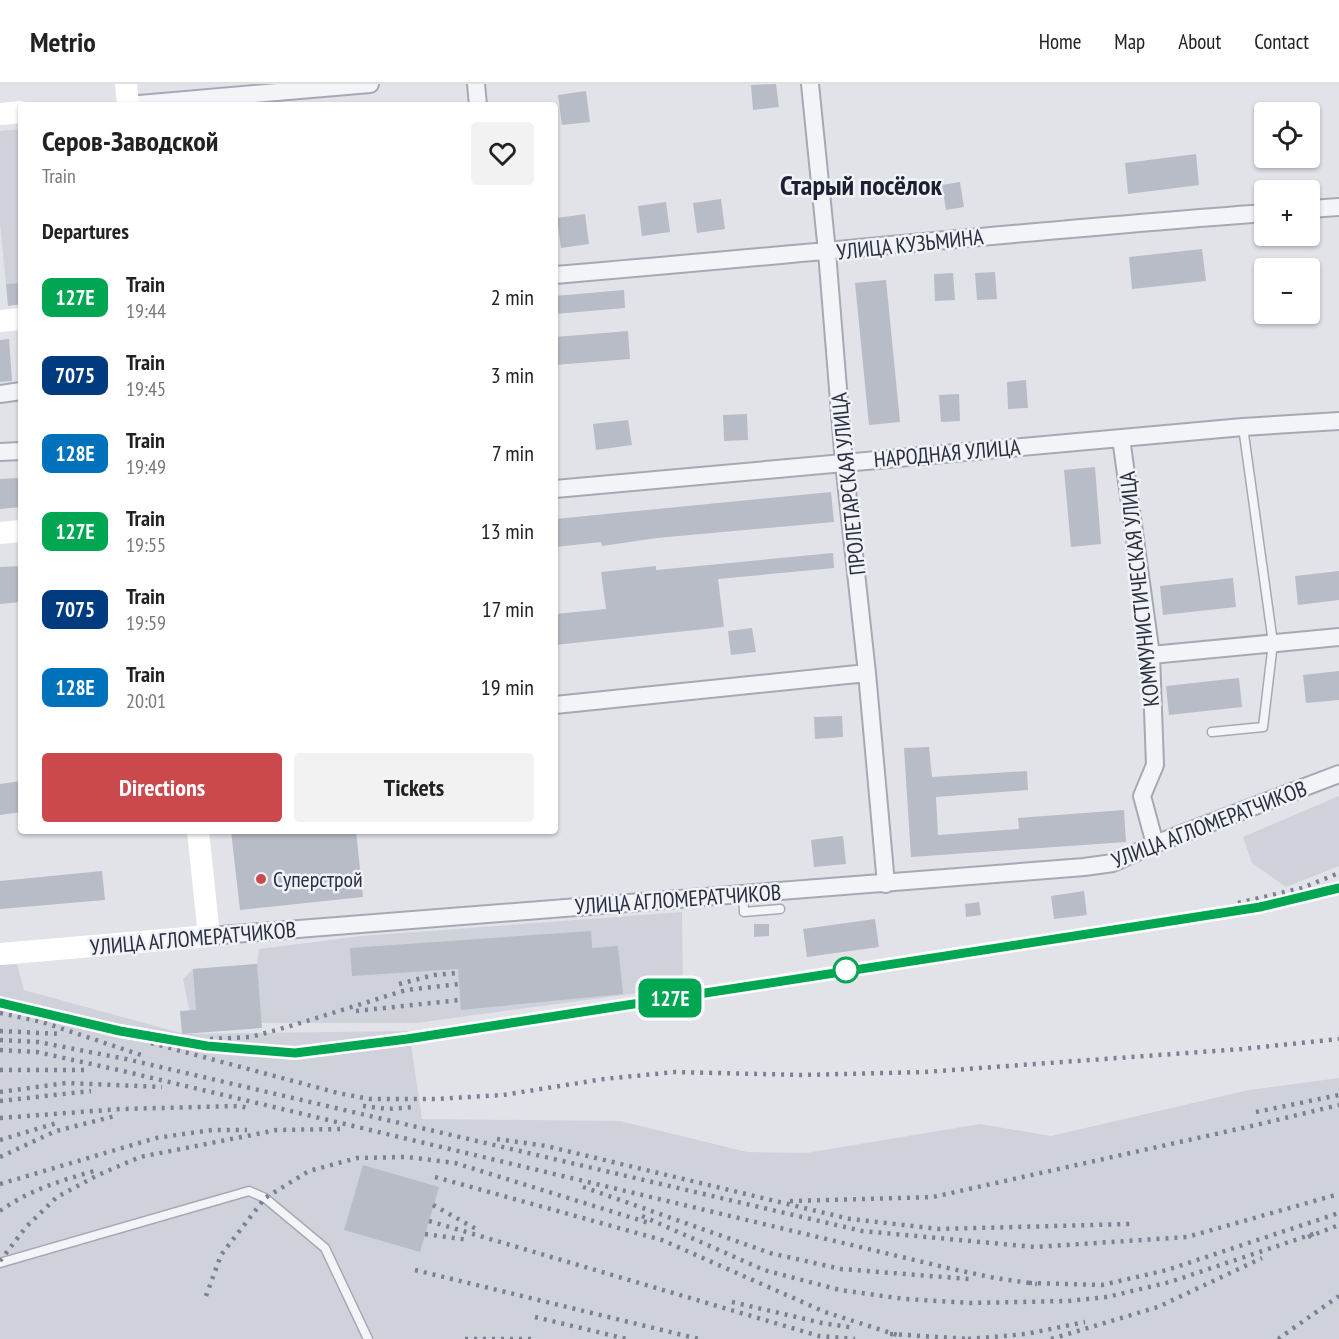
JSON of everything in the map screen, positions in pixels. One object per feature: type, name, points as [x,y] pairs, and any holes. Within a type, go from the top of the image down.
[{"type":"street","points":[[126,84],[127,102]]},
{"type":"street","points":[[162,102],[370,84]]},
{"type":"street","points":[[476,84],[477,102]]},
{"type":"street","name":"ПРОЛЕТАРСКАЯ УЛИЦА","points":[[810,84],[827,252],[844,463],[867,673],[886,884]]},
{"type":"street","points":[[0,114],[18,112]]},
{"type":"street","points":[[1320,208],[1339,207]]},
{"type":"street","name":"УЛИЦА КУЗЬМИНА","points":[[558,275],[1254,214]]},
{"type":"street","points":[[0,321],[18,319]]},
{"type":"street","points":[[0,394],[18,392]]},
{"type":"street","name":"НАРОДНАЯ УЛИЦА","points":[[558,489],[1243,427],[1339,421]]},
{"type":"street","name":"КОММУНИСТИЧЕСКАЯ УЛИЦА","points":[[1121,438],[1150,654],[1155,765],[1142,796],[1155,844]]},
{"type":"street","points":[[0,452],[18,451]]},
{"type":"street","points":[[0,533],[18,531]]},
{"type":"street","points":[[1150,654],[1339,637]]},
{"type":"street","points":[[558,705],[867,673]]},
{"type":"street","name":"УЛИЦА АГЛОМЕРАТЧИКОВ","points":[[0,954],[1084,867],[1113,863],[1155,844],[1339,774]]},
{"type":"street","points":[[198,834],[209,936]]},
{"type":"lane","points":[[1212,732],[1263,727],[1273,643],[1243,427]]},
{"type":"lane","points":[[743,894],[744,912],[780,909]]},
{"type":"lane","points":[[0,1263],[249,1191],[265,1198],[326,1248],[368,1339]]},
{"type":"shaded area","points":[[18,129],[18,283],[6,284],[0,223],[0,131]]},
{"type":"shaded area","points":[[1339,796],[1339,866],[1286,887],[1252,863],[1243,837]]},
{"type":"shaded area","points":[[682,912],[683,987],[416,1023],[192,1023],[183,979],[193,969],[257,964],[259,949],[362,936]]},
{"type":"shaded area","points":[[17,964],[24,990],[184,1034],[409,1031],[422,1119],[620,1121],[747,1152],[806,1153],[980,1124],[1051,1136],[1249,1090],[1339,1078],[1339,1339],[0,1339],[0,965]]},
{"type":"building","points":[[776,84],[779,107],[753,110],[751,85]]},
{"type":"building","points":[[586,91],[590,122],[562,125],[558,95]]},
{"type":"building","points":[[1196,154],[1199,185],[1128,194],[1125,163]]},
{"type":"building","points":[[960,182],[964,207],[946,210],[942,185]]},
{"type":"building","points":[[721,199],[725,229],[697,233],[693,203]]},
{"type":"building","points":[[666,202],[670,232],[642,236],[638,206]]},
{"type":"building","points":[[585,214],[589,244],[561,248],[558,218]]},
{"type":"building","points":[[1202,249],[1206,281],[1132,289],[1129,257]]},
{"type":"building","points":[[995,272],[997,299],[977,300],[975,273]]},
{"type":"building","points":[[953,273],[955,300],[935,301],[934,274]]},
{"type":"building","points":[[886,280],[900,422],[869,425],[855,283]]},
{"type":"building","points":[[18,283],[18,304],[8,306],[6,284]]},
{"type":"building","points":[[624,290],[625,308],[558,314],[558,296]]},
{"type":"building","points":[[628,331],[630,359],[558,365],[558,337]]},
{"type":"building","points":[[9,339],[12,381],[0,382],[0,340]]},
{"type":"building","points":[[1026,380],[1028,408],[1008,409],[1007,382]]},
{"type":"building","points":[[959,394],[960,421],[941,422],[939,395]]},
{"type":"building","points":[[747,414],[748,440],[724,441],[723,415]]},
{"type":"building","points":[[628,420],[632,445],[596,450],[593,424]]},
{"type":"building","points":[[1095,467],[1101,544],[1071,547],[1064,470]]},
{"type":"building","points":[[18,478],[18,507],[0,509],[0,479]]},
{"type":"building","points":[[831,492],[834,522],[657,538],[602,546],[601,542],[558,547],[558,519]]},
{"type":"building","points":[[833,553],[834,568],[718,579],[724,627],[558,645],[558,614],[606,609],[601,572],[656,566],[656,570]]},
{"type":"building","points":[[18,566],[18,602],[0,604],[0,567]]},
{"type":"building","points":[[1339,571],[1339,600],[1298,605],[1295,576]]},
{"type":"building","points":[[1233,578],[1236,607],[1163,615],[1160,586]]},
{"type":"building","points":[[752,628],[756,652],[731,655],[728,631]]},
{"type":"building","points":[[1339,671],[1339,700],[1306,703],[1303,675]]},
{"type":"building","points":[[1239,678],[1242,707],[1169,715],[1166,686]]},
{"type":"building","points":[[842,716],[843,737],[815,739],[814,717]]},
{"type":"building","points":[[929,747],[932,777],[1027,771],[1028,790],[936,797],[938,835],[1019,829],[1018,818],[1124,810],[1126,842],[911,857],[904,748]]},
{"type":"building","points":[[18,781],[18,812],[0,815],[0,784]]},
{"type":"building","points":[[231,834],[356,834],[363,897],[240,910]]},
{"type":"building","points":[[843,836],[846,864],[814,867],[811,840]]},
{"type":"building","points":[[102,871],[105,900],[0,909],[0,881]]},
{"type":"building","points":[[1084,891],[1087,915],[1054,919],[1051,896]]},
{"type":"building","points":[[979,902],[981,915],[966,917],[965,904]]},
{"type":"building","points":[[875,919],[879,947],[807,957],[803,929]]},
{"type":"building","points":[[754,924],[769,924],[769,936],[754,937]]},
{"type":"building","points":[[591,931],[592,948],[618,946],[623,994],[461,1010],[458,969],[352,976],[350,948]]},
{"type":"building","points":[[257,964],[262,1028],[182,1034],[180,1011],[196,1010],[193,969]]},
{"type":"building","points":[[363,1165],[439,1187],[420,1252],[344,1230]]},
{"type":"railway","points":[[1238,903],[1302,888],[1339,873]]},
{"type":"railway","points":[[0,1003],[120,1031],[207,1045],[295,1053],[407,1039],[1260,907],[1339,888]]},
{"type":"railway","points":[[399,984],[434,975],[458,973]]},
{"type":"railway","points":[[210,1039],[251,1037],[406,990],[459,984]]},
{"type":"railway","points":[[356,1011],[460,1000]]},
{"type":"railway","points":[[0,1013],[42,1022],[141,1055]]},
{"type":"railway","points":[[0,1031],[62,1034]]},
{"type":"railway","points":[[151,1043],[338,1093],[369,1099],[435,1099],[503,1095],[604,1079],[675,1072],[802,1075],[925,1072],[1242,1049],[1339,1039]]},
{"type":"railway","points":[[0,1040],[38,1042],[126,1059],[862,1231],[1035,1247],[1187,1237],[1339,1194]]},
{"type":"railway","points":[[0,1050],[37,1052],[123,1071],[952,1269],[1037,1284]]},
{"type":"railway","points":[[0,1070],[85,1070]]},
{"type":"railway","points":[[0,1092],[66,1083],[162,1087]]},
{"type":"railway","points":[[0,1101],[91,1091]]},
{"type":"railway","points":[[1256,1112],[1339,1095]]},
{"type":"railway","points":[[790,1201],[933,1197],[1339,1105]]},
{"type":"railway","points":[[0,1118],[121,1109],[239,1106],[249,1108]]},
{"type":"railway","points":[[363,1106],[388,1109],[414,1107]]},
{"type":"railway","points":[[0,1157],[56,1131],[115,1116]]},
{"type":"railway","points":[[0,1140],[60,1122]]},
{"type":"railway","points":[[0,1261],[26,1227],[57,1197],[98,1175],[140,1157],[277,1130],[340,1129]]},
{"type":"railway","points":[[0,1184],[156,1138],[212,1130],[247,1130]]},
{"type":"railway","points":[[497,1139],[546,1146],[850,1219],[939,1229],[1131,1224]]},
{"type":"railway","points":[[206,1296],[221,1255],[265,1198],[309,1171],[357,1158],[407,1157],[455,1163],[649,1223]]},
{"type":"railway","points":[[0,1211],[34,1192],[94,1171]]},
{"type":"railway","points":[[435,1177],[662,1240],[825,1312],[897,1335]]},
{"type":"railway","points":[[583,1187],[770,1253],[841,1269],[969,1279]]},
{"type":"railway","points":[[433,1205],[478,1230]]},
{"type":"railway","points":[[1029,1283],[1102,1285],[1167,1270],[1339,1213]]},
{"type":"railway","points":[[642,1216],[764,1270],[840,1290],[905,1299],[971,1303],[1068,1301],[1107,1297],[1170,1282],[1316,1233]]},
{"type":"railway","points":[[429,1221],[819,1336],[855,1339]]},
{"type":"railway","points":[[1308,1237],[1339,1225]]},
{"type":"railway","points":[[425,1234],[469,1240]]},
{"type":"railway","points":[[1051,1339],[1158,1307],[1262,1258]]},
{"type":"railway","points":[[415,1270],[699,1339]]},
{"type":"railway","points":[[1278,1339],[1339,1296]]},
{"type":"railway","points":[[732,1302],[822,1323],[855,1328]]},
{"type":"railway","points":[[535,1317],[627,1339]]},
{"type":"railway","points":[[968,1339],[1026,1334],[1085,1322]]},
{"type":"railway","points":[[890,1334],[971,1339]]},
{"type":"railway","points":[[465,1339],[536,1339]]},
{"type":"train","name":"127Е","points":[[0,1003],[120,1031],[207,1046],[295,1053],[407,1039],[1260,907],[1339,888]]},
{"type":"place","name":"Суперстрой","points":[[261,879]]},
{"type":"district","name":"Старый посёлок","points":[[861,185]]}]
